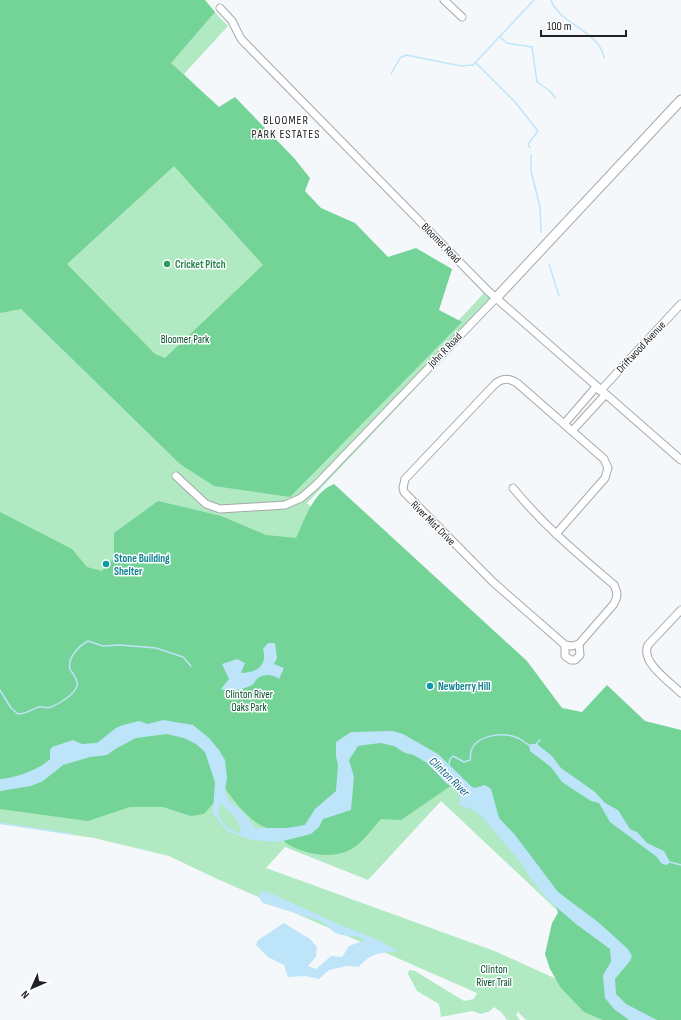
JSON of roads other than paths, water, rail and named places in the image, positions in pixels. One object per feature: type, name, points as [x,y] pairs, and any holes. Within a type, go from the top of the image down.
[{"type":"street","points":[[444,0],[462,17]]},
{"type":"street","name":"Bloomer Road","points":[[220,8],[232,22],[241,39],[496,298],[681,460]]},
{"type":"street","name":"John R Road","points":[[176,476],[200,499],[213,508],[278,506],[294,502],[316,485],[496,298],[681,100]]},
{"type":"street","name":"Driftwood Avenue","points":[[601,391],[681,304]]},
{"type":"street","name":"River Mist Drive","points":[[505,378],[512,380],[572,431],[604,459],[608,471],[605,478],[556,534],[614,585],[618,593],[614,604],[579,644],[580,655],[575,660],[571,660],[565,656],[565,645],[482,572],[410,500],[403,488],[405,479],[500,380],[505,378]]},
{"type":"street","points":[[564,424],[601,391]]},
{"type":"street","points":[[572,431],[601,391]]},
{"type":"street","points":[[513,488],[536,515],[556,534]]},
{"type":"street","points":[[681,610],[651,641],[646,652],[649,662],[681,693]]},
{"type":"street","points":[[565,645],[572,646],[579,644]]},
{"type":"water","points":[[268,643],[275,643],[277,658],[274,664],[284,668],[279,679],[274,676],[263,675],[252,685],[244,688],[236,690],[221,689],[229,679],[222,664],[237,659],[245,663],[241,673],[256,670],[260,667],[264,660],[263,649]]},
{"type":"water","name":"Clinton River","points":[[163,720],[193,725],[209,738],[225,760],[227,778],[225,790],[228,800],[243,812],[255,828],[287,828],[305,825],[315,809],[336,791],[338,765],[336,756],[336,742],[351,732],[392,731],[403,734],[438,754],[472,787],[475,788],[485,785],[491,789],[499,818],[515,835],[558,892],[598,922],[628,949],[632,956],[630,961],[615,979],[616,994],[626,1004],[657,1020],[629,1020],[614,1009],[605,998],[603,975],[611,962],[610,949],[576,924],[548,900],[529,876],[522,864],[484,819],[475,811],[459,805],[460,796],[454,787],[447,784],[427,763],[394,746],[380,743],[358,746],[349,760],[354,777],[351,810],[323,819],[319,827],[311,834],[279,842],[252,840],[227,831],[214,815],[215,782],[205,752],[196,744],[184,738],[167,734],[136,738],[107,755],[90,757],[63,765],[43,781],[31,786],[0,791],[0,779],[20,775],[40,767],[50,759],[50,750],[52,747],[73,740],[82,744],[97,743],[116,728],[123,725],[139,721],[148,724]],"holes":[[[220,803],[237,820],[240,834],[230,829],[223,823],[219,814]]]},
{"type":"water","points":[[537,744],[552,756],[561,768],[595,792],[605,803],[618,810],[630,829],[637,832],[647,843],[664,851],[670,862],[667,865],[662,864],[657,857],[610,822],[599,803],[591,801],[562,782],[551,767],[530,751],[529,745]]},
{"type":"water","points":[[261,891],[268,892],[338,924],[376,939],[398,951],[376,954],[363,962],[359,967],[347,966],[329,970],[319,979],[305,976],[288,977],[284,965],[268,957],[256,945],[258,940],[284,923],[310,939],[317,947],[316,957],[308,966],[316,969],[331,956],[342,957],[349,946],[365,940],[334,932],[320,921],[263,903],[258,896]]},
{"type":"waterway","points":[[391,74],[400,58],[406,55],[461,66],[473,65],[534,0]]},
{"type":"waterway","points":[[551,0],[555,8],[562,15],[595,41],[601,49],[604,58]]},
{"type":"waterway","points":[[500,37],[507,43],[532,47],[537,82],[550,91],[555,98]]},
{"type":"waterway","points":[[476,63],[515,102],[538,131],[528,144],[530,148]]},
{"type":"waterway","points":[[531,155],[531,171],[540,207],[541,232]]},
{"type":"waterway","points":[[549,264],[559,296]]},
{"type":"waterway","points":[[0,690],[11,708],[18,714],[39,707],[50,708],[58,704],[70,696],[77,686],[76,679],[70,669],[70,661],[74,653],[88,641],[103,646],[120,645],[156,648],[183,657],[191,666]]},
{"type":"waterway","name":"Clinton River","points":[[449,764],[450,759],[453,756],[464,762],[470,760],[471,751],[474,745],[479,741],[492,736],[512,736],[529,745]]},
{"type":"waterway","points":[[536,744],[540,740]]},
{"type":"waterway","points":[[0,823],[71,834]]},
{"type":"waterway","points":[[670,862],[681,865]]},
{"type":"place","name":"Cricket Pitch","points":[[167,264]]},
{"type":"place","name":"Stone Building Shelter","points":[[106,564]]},
{"type":"place","name":"Newberry Hill","points":[[430,686]]},
{"type":"district","name":"BLOOMER PARK ESTATES","points":[[286,127]]},
{"type":"park label","name":"Bloomer Park","points":[[185,339]]},
{"type":"park label","name":"Clinton River Oaks Park","points":[[249,700]]},
{"type":"park label","name":"Clinton River Trail","points":[[494,975]]}]
